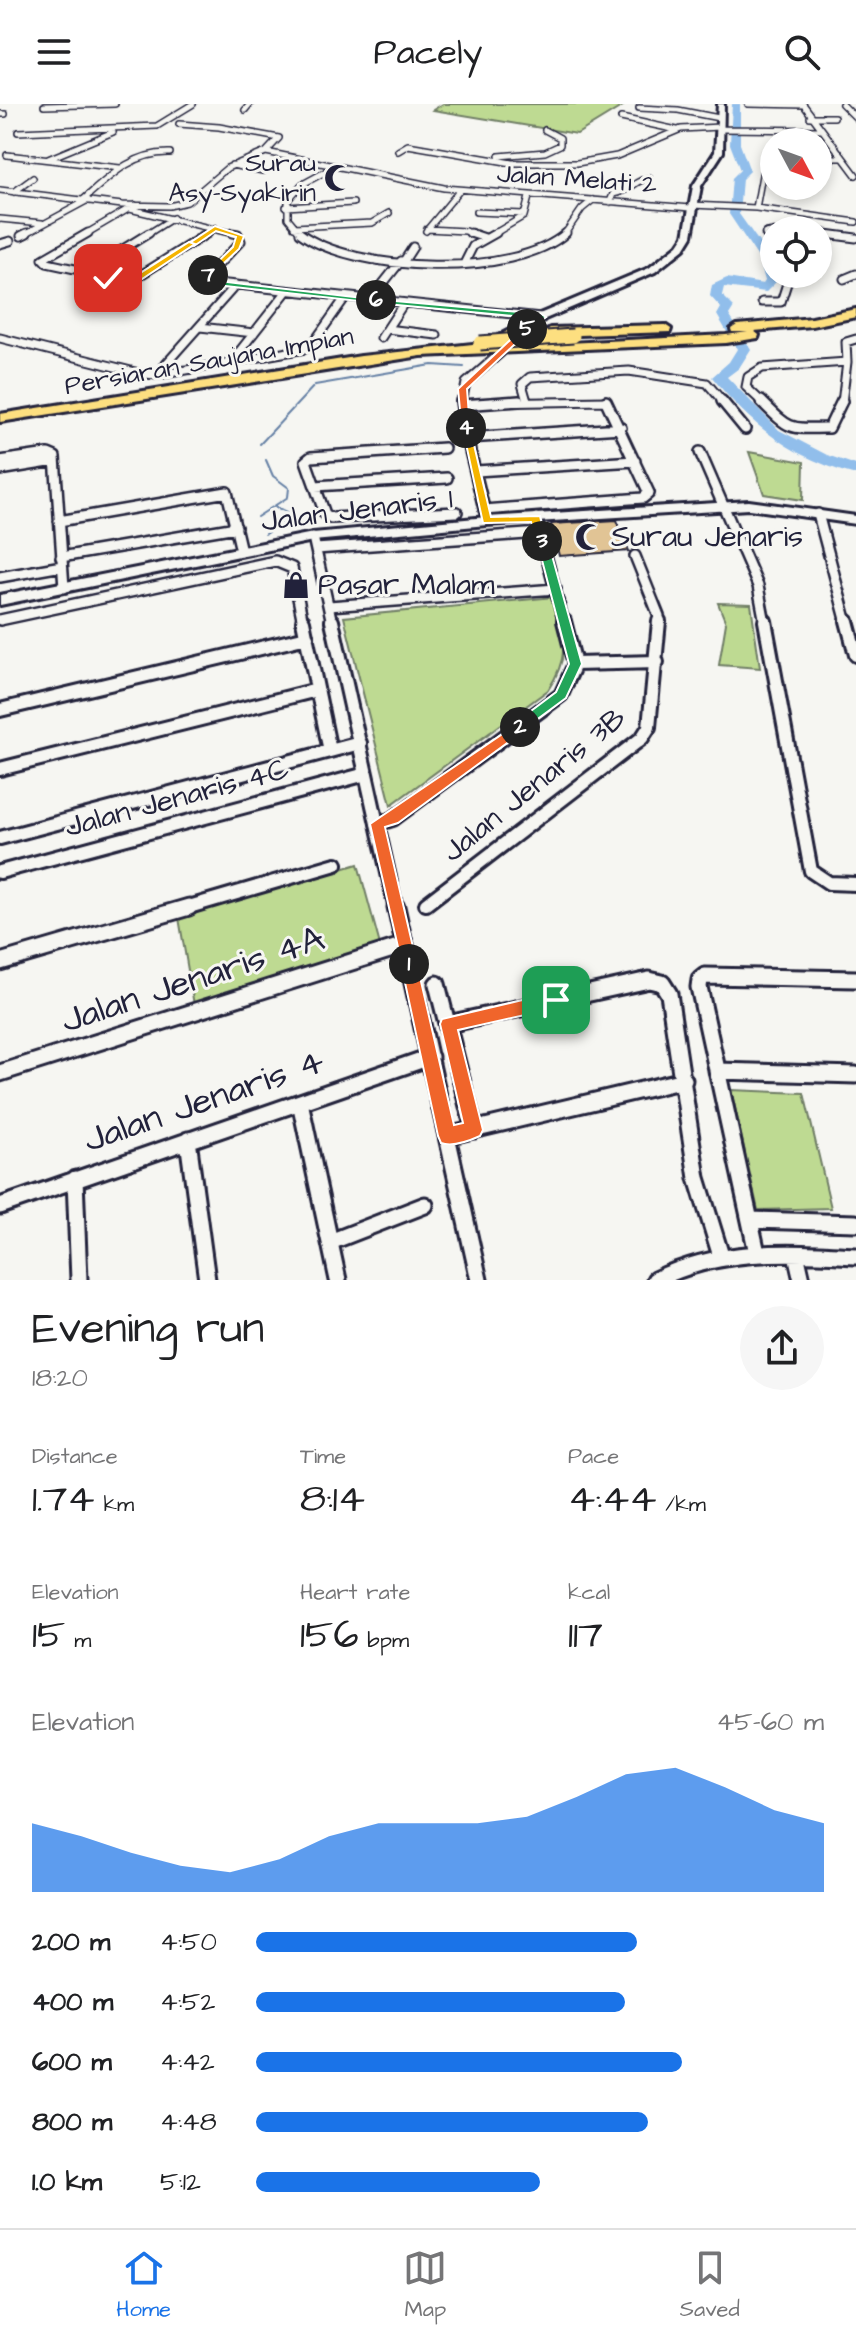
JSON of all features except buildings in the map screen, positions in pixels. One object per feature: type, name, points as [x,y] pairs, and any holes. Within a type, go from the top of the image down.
[{"type":"highway","points":[[748,333],[856,313]]},
{"type":"highway","points":[[399,349],[496,348],[748,333],[856,321]]},
{"type":"highway","points":[[496,348],[536,324],[570,336]]},
{"type":"highway","name":"Persiaran Saujana Impian","points":[[0,418],[381,356],[496,348],[570,336],[718,333]]},
{"type":"highway","name":"Persiaran Saujana Impian","points":[[0,411],[399,349],[496,348]]},
{"type":"main road","points":[[536,324],[663,264],[686,242],[697,186],[719,152],[721,104]]},
{"type":"main road","name":"Jalan Jenaris 1","points":[[0,600],[241,551],[315,543],[413,521],[486,515],[536,518],[725,506],[770,506],[856,520]]},
{"type":"street","points":[[44,106],[115,104]]},
{"type":"street","points":[[18,132],[160,126],[193,104]]},
{"type":"street","points":[[748,104],[804,105],[819,128]]},
{"type":"street","points":[[844,106],[856,109]]},
{"type":"street","points":[[844,106],[856,118]]},
{"type":"street","points":[[639,108],[698,114],[732,129],[760,130]]},
{"type":"street","points":[[688,114],[698,114]]},
{"type":"street","points":[[810,117],[834,117]]},
{"type":"street","points":[[621,118],[677,130]]},
{"type":"street","points":[[179,124],[219,127],[279,138],[266,152],[232,165],[207,182],[186,202],[130,209],[43,259],[47,263],[124,281],[141,277],[215,228]]},
{"type":"street","points":[[398,151],[408,145],[474,158],[535,164],[587,161],[632,151],[677,130],[720,125]]},
{"type":"street","points":[[48,159],[121,129]]},
{"type":"street","points":[[474,158],[551,150],[560,145],[560,138],[545,130]]},
{"type":"street","points":[[76,145],[98,147]]},
{"type":"street","points":[[832,145],[856,175]]},
{"type":"street","points":[[21,236],[86,199],[120,168],[154,151],[170,153]]},
{"type":"street","name":"Jalan Melati 2","points":[[266,152],[460,190],[663,206],[756,208],[856,222]]},
{"type":"street","points":[[7,155],[120,168]]},
{"type":"street","points":[[832,158],[842,158]]},
{"type":"street","points":[[232,165],[263,171]]},
{"type":"street","points":[[336,166],[310,179],[292,193],[286,207],[294,227],[311,243],[359,257],[464,264],[513,258],[547,246],[564,234],[580,209],[593,200]]},
{"type":"street","points":[[299,176],[310,179]]},
{"type":"street","points":[[14,192],[33,178]]},
{"type":"street","points":[[610,202],[614,194],[628,192],[641,179],[649,178]]},
{"type":"street","points":[[756,208],[760,186]]},
{"type":"street","points":[[0,190],[86,199],[238,234],[241,241],[205,280],[404,303],[536,324]]},
{"type":"street","name":"Jalan Melati 2","points":[[460,190],[425,232],[465,231],[485,238]]},
{"type":"street","points":[[464,264],[473,246],[503,231],[524,214],[529,197]]},
{"type":"street","points":[[286,207],[353,203]]},
{"type":"street","points":[[659,214],[663,206]]},
{"type":"street","points":[[476,212],[524,214]]},
{"type":"street","points":[[294,227],[372,223],[389,213]]},
{"type":"street","points":[[86,272],[173,218]]},
{"type":"street","points":[[0,219],[42,223]]},
{"type":"street","points":[[832,235],[856,238]]},
{"type":"street","points":[[0,244],[10,241]]},
{"type":"street","points":[[258,280],[372,296],[413,247]]},
{"type":"street","points":[[844,279],[856,274]]},
{"type":"street","points":[[164,366],[236,285]]},
{"type":"street","points":[[762,302],[781,302],[786,288]]},
{"type":"street","points":[[231,362],[287,291]]},
{"type":"street","points":[[0,338],[148,375],[311,346],[345,298]]},
{"type":"street","points":[[381,338],[404,303]]},
{"type":"street","points":[[200,327],[254,333]]},
{"type":"street","points":[[387,329],[437,335]]},
{"type":"street","points":[[850,362],[762,368],[748,377],[746,387],[787,427],[829,428],[837,421],[850,362],[846,342],[856,339]]},
{"type":"street","points":[[0,349],[12,341]]},
{"type":"street","points":[[462,405],[606,401],[621,428],[648,496],[486,515],[467,438],[462,405],[461,394],[496,348]]},
{"type":"street","points":[[527,401],[522,384],[530,377],[640,371],[707,383],[745,429]]},
{"type":"street","points":[[467,438],[621,428]]},
{"type":"street","points":[[444,448],[311,457],[306,461],[325,514],[331,518],[413,521],[457,512]]},
{"type":"street","points":[[700,452],[758,586],[811,871],[817,878],[829,883],[856,884]]},
{"type":"street","points":[[0,461],[48,454],[55,459]]},
{"type":"street","points":[[0,470],[55,459]]},
{"type":"street","points":[[55,459],[64,588]]},
{"type":"street","points":[[476,471],[635,461]]},
{"type":"street","points":[[315,486],[447,478]]},
{"type":"street","points":[[59,521],[222,491],[229,495],[241,551]]},
{"type":"street","points":[[818,514],[856,655]]},
{"type":"street","points":[[377,824],[393,819],[561,695],[575,664],[536,518]]},
{"type":"street","points":[[0,577],[236,527]]},
{"type":"street","points":[[479,1280],[315,543],[540,533]]},
{"type":"street","name":"Jalan Jenaris 3B","points":[[426,904],[642,738],[649,727],[659,616],[635,556]]},
{"type":"street","points":[[0,620],[275,561],[284,562],[292,568],[330,751]]},
{"type":"street","points":[[329,606],[556,589]]},
{"type":"street","points":[[0,710],[307,637]]},
{"type":"street","points":[[575,664],[657,662]]},
{"type":"street","points":[[0,769],[317,690]]},
{"type":"street","points":[[0,838],[360,743]]},
{"type":"street","name":"Jalan Jenaris 4C","points":[[0,872],[366,774]]},
{"type":"street","points":[[0,962],[336,864]]},
{"type":"street","name":"Jalan Jenaris 4A","points":[[0,1073],[405,945]]},
{"type":"street","points":[[757,1253],[699,987],[700,980],[705,976],[856,979]]},
{"type":"street","points":[[448,1024],[649,980],[662,983],[669,994],[697,1178],[721,1256]]},
{"type":"street","points":[[437,984],[474,1130]]},
{"type":"street","name":"Jalan Jenaris 4","points":[[0,1206],[430,1057]]},
{"type":"street","points":[[717,1071],[856,1075]]},
{"type":"street","points":[[447,1136],[684,1080]]},
{"type":"street","points":[[300,1102],[338,1280]]},
{"type":"street","points":[[188,1140],[207,1280]]},
{"type":"street","points":[[75,1179],[79,1280]]},
{"type":"street","points":[[330,1242],[425,1205]]},
{"type":"street","points":[[750,1220],[856,1223]]},
{"type":"street","points":[[655,1280],[721,1256],[757,1253],[856,1256]]},
{"type":"street","points":[[796,1254],[802,1280]]},
{"type":"green space","points":[[443,104],[626,104],[577,134],[433,110]]},
{"type":"green space","points":[[749,452],[804,462],[803,500],[764,494]]},
{"type":"green space","points":[[554,597],[563,655],[548,690],[391,805],[344,617]]},
{"type":"green space","points":[[718,603],[751,604],[760,668],[719,665],[726,623]]},
{"type":"green space","points":[[358,864],[380,945],[194,1005],[179,918]]},
{"type":"green space","points":[[731,1090],[804,1093],[831,1208],[758,1210]]},
{"type":"waterway","points":[[736,104],[735,144],[745,171],[737,178],[734,214],[765,259],[771,281],[766,288],[727,282],[718,285],[716,296],[728,307],[723,315],[744,349],[734,365],[719,377],[774,433],[822,458],[856,470]]},
{"type":"waterway","points":[[260,444],[315,385],[432,365],[464,367]]},
{"type":"waterway","points":[[257,517],[288,497],[289,488],[273,476],[266,460]]},
{"type":"waterway","points":[[265,534],[289,517],[288,513],[276,507]]},
{"type":"place","name":"Surau Asy-Syakirin","points":[[338,178]]},
{"type":"place","name":"Surau Jenaris","points":[[589,537]]},
{"type":"place","name":"Pasar Malam","points":[[296,585]]},
{"type":"route","points":[[108,278],[136,280],[215,228],[238,234],[241,241],[206,278],[208,282],[541,317],[466,384],[461,394],[468,445],[487,521],[536,518],[575,664],[561,695],[393,819],[377,824],[447,1136],[474,1130],[448,1024],[556,1000]]}]
